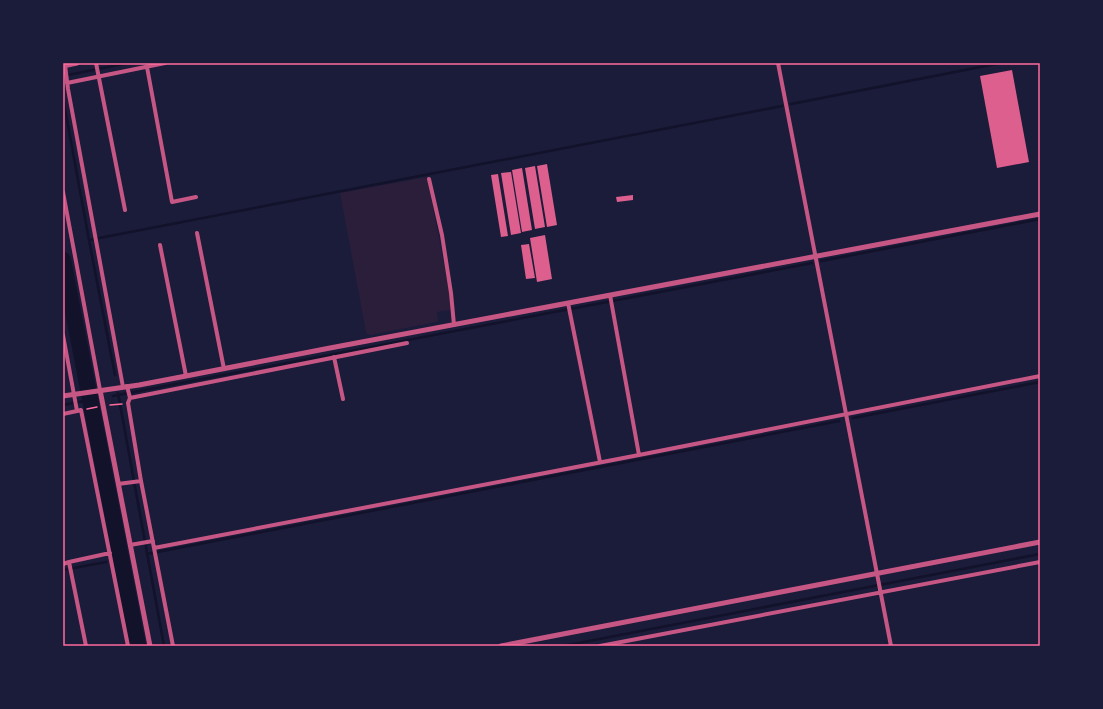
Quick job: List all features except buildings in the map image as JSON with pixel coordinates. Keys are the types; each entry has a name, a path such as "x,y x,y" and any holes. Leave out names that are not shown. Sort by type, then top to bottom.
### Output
{"street":[{"path":"77,63 64,65 69,96 127,392 137,482 153,542 173,646"},
{"path":"67,81 98,74 165,63"},
{"path":"778,63 891,646"},
{"path":"96,65 125,210"},
{"path":"144,66 172,202 196,197"},
{"path":"429,179 442,236 452,293 454,325"},
{"path":"63,192 98,391 150,646"},
{"path":"63,396 98,391 127,392 222,373 332,354 382,344 454,325 569,307 815,256 1040,214"},
{"path":"197,233 222,373"},
{"path":"160,245 186,376"},
{"path":"610,299 639,455"},
{"path":"569,307 600,462"},
{"path":"63,335 77,409 81,410 128,646"},
{"path":"127,392 139,385 186,376 222,373 382,344 407,343"},
{"path":"332,354 343,399"},
{"path":"155,552 600,462 1040,376"},
{"path":"63,414 77,409"},
{"path":"118,484 137,482"},
{"path":"130,545 153,542"},
{"path":"501,646 1040,542"},
{"path":"63,559 64,564 110,553"},
{"path":"69,562 86,646"},
{"path":"600,646 881,591 1040,562"}],"path":[{"path":"108,402 111,406 123,404"},
{"path":"88,409 95,408"}],"shaded area":[{"path":"427,177 450,295 450,310 437,312 438,321 436,322 371,335 367,334 340,193"}],"waterway":[{"path":"63,76 128,63"},
{"path":"791,104 1001,63"},
{"path":"63,98 115,375"},
{"path":"89,240 782,106"},
{"path":"821,261 1040,219"},
{"path":"63,260 138,646"},
{"path":"113,396 812,263"},
{"path":"853,418 1040,382"},
{"path":"118,393 164,646"},
{"path":"63,405 95,399"},
{"path":"147,554 839,421"},
{"path":"563,646 1040,554"},
{"path":"117,560 121,559"},
{"path":"63,570 106,562"}]}
